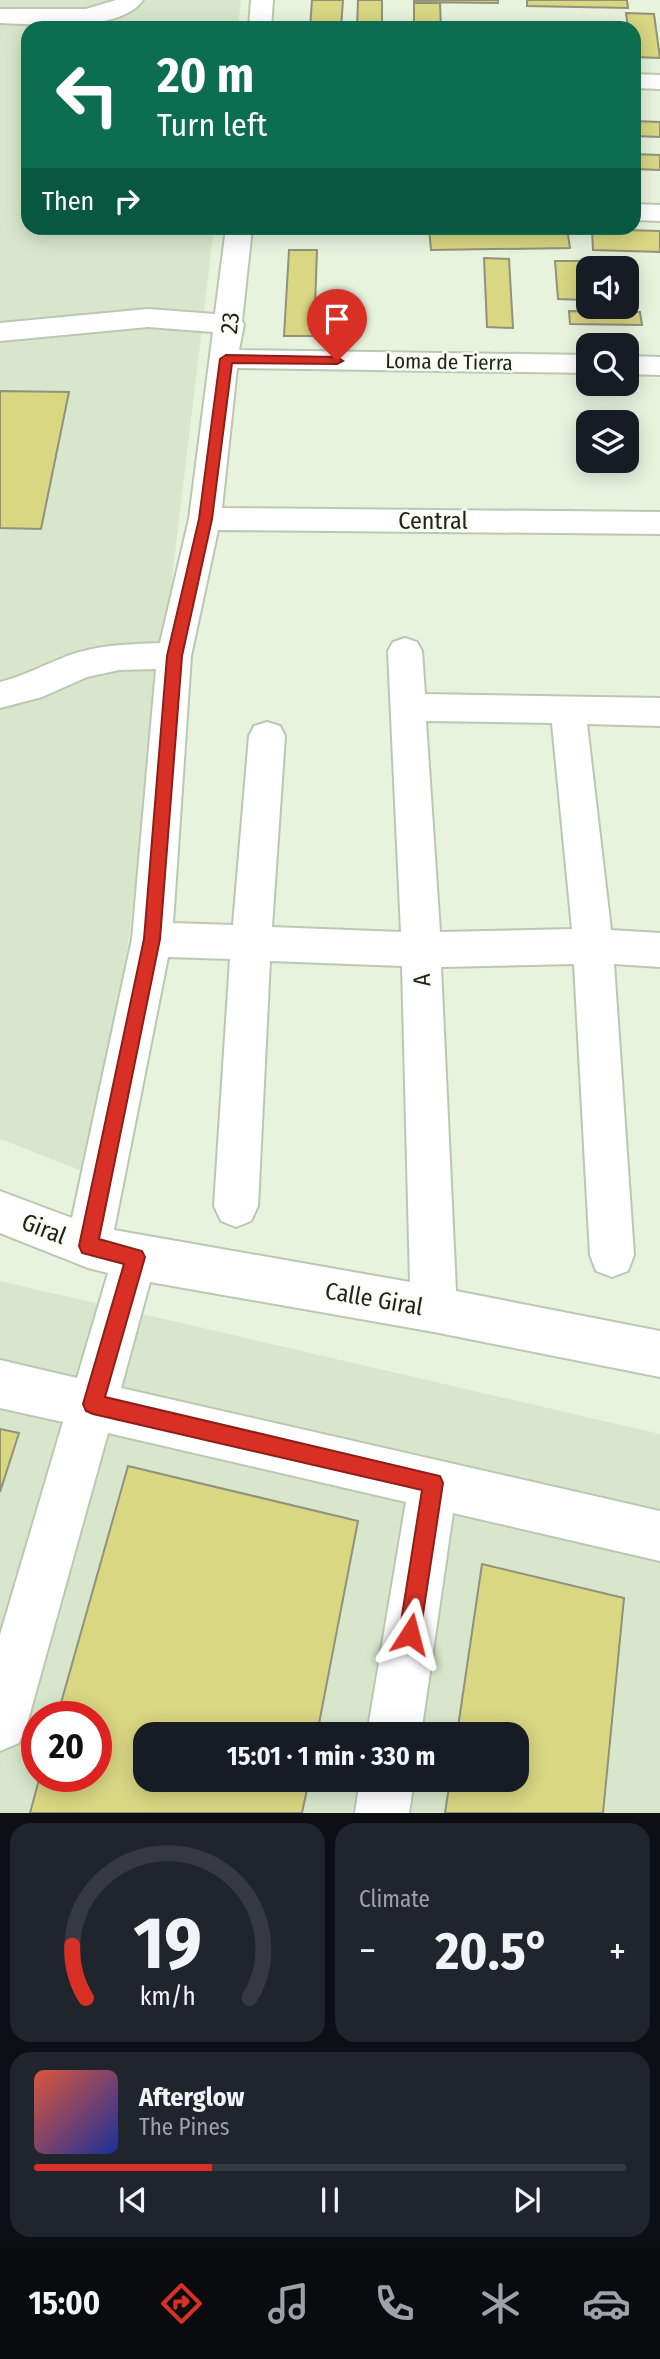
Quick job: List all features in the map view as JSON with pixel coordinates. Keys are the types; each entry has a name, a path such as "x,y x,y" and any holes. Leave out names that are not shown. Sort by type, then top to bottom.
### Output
{"street":[{"path":"0,16 99,16 121,8 132,0"},
{"path":"260,21 262,0"},
{"path":"641,81 660,82"},
{"path":"641,212 660,212"},
{"name":"23","path":"88,1246 152,939 174,656 205,519 226,359 238,235"},
{"path":"0,332 148,318 230,324"},
{"name":"Loma de Tierra","path":"226,359 576,365"},
{"path":"639,365 660,366"},
{"name":"Central","path":"205,519 660,523"},
{"name":"A","path":"405,651 421,950 434,1309"},
{"path":"0,695 30,688 80,665 119,657 174,656"},
{"path":"408,707 660,712"},
{"path":"568,709 593,946 612,1255"},
{"path":"236,1206 251,943 267,736"},
{"path":"152,939 421,950 593,946 660,950"},
{"name":"Giral","path":"0,1212 88,1246"},
{"name":"Calle Giral","path":"88,1246 135,1257 434,1309 660,1354"},
{"path":"0,1724 135,1257"},
{"path":"0,1384 660,1536"},
{"path":"396,1722 433,1483"},
{"path":"382,1813 385,1792"}],"shaded area":[{"path":"0,0 241,0 239,21 21,21 21,235 213,235 100,1178 0,1139"},
{"path":"0,1281 660,1434 660,1813 0,1813"}],"building":[{"path":"312,0 343,0 342,21 310,21"},
{"path":"358,0 382,0 382,21 357,21"},
{"path":"498,0 498,3 414,2"},
{"path":"527,0 627,0 628,8 527,6"},
{"path":"414,3 440,3 441,21 414,21"},
{"path":"626,13 654,14 660,58 641,57 641,21 627,21"},
{"path":"641,121 660,122 660,137 641,136"},
{"path":"641,154 660,155 660,170 641,169"},
{"path":"641,230 660,231 660,252 593,250 592,235 641,235"},
{"path":"430,235 568,235 570,248 431,250"},
{"path":"289,250 317,250 314,336 284,336"},
{"path":"484,258 509,259 513,328 487,327"},
{"path":"555,261 576,261 576,300 558,299"},
{"path":"569,311 576,311 576,319 639,319 640,312 642,325 570,324"},
{"path":"0,391 69,392 41,529 0,528"},
{"path":"0,1429 19,1433 0,1492"},
{"path":"128,1466 358,1521 319,1722 133,1722 133,1792 306,1792 302,1813 30,1813 36,1792 112,1792 112,1701 62,1701"},
{"path":"482,1564 624,1598 603,1813 445,1813 448,1792 529,1792 529,1722 459,1722"}],"route":[{"path":"337,361 226,359 205,519 174,656 152,939 88,1246 135,1257 93,1404 433,1483 410,1634"}]}
